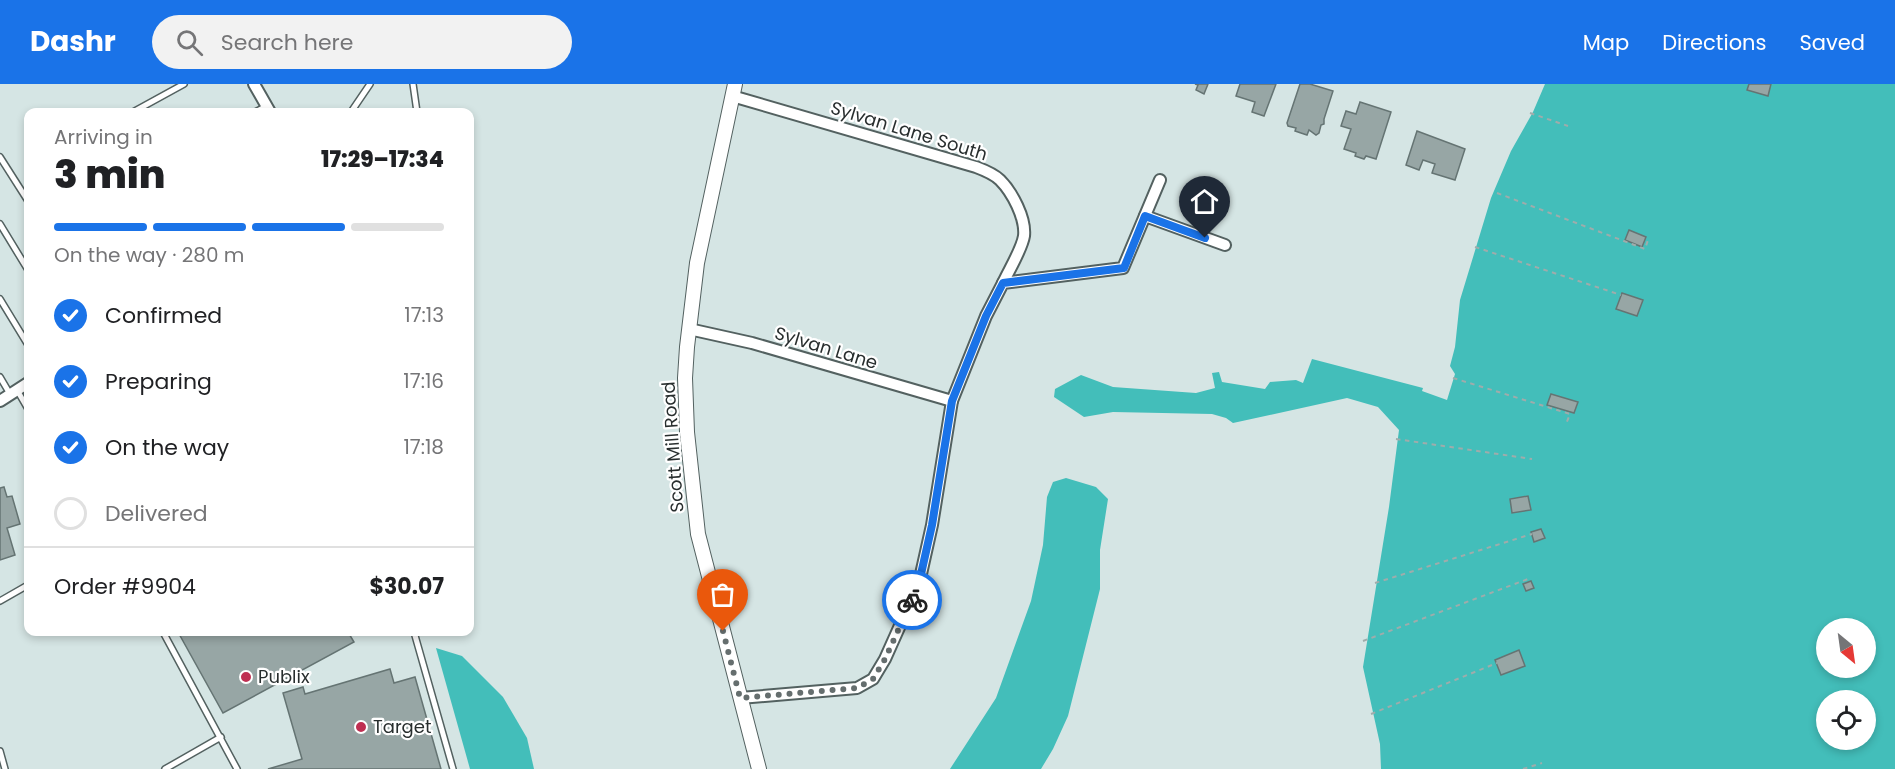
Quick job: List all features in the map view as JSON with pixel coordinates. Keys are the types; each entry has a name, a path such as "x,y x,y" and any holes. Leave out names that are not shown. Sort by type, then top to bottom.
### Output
{"street":[{"path":"255,84 267,108"},
{"name":"Sylvan Lane South","path":"734,90 990,173 1000,180 1008,191 1023,221 1024,236 986,316 952,401 932,525 919,583 885,659 873,679 857,688 740,698"},
{"name":"Scott Mill Road","path":"734,90 697,263 686,378 687,432 698,534 759,769"},
{"path":"1003,283 1124,268 1160,180"},
{"path":"1145,216 1225,245"},
{"name":"Sylvan Lane","path":"689,330 752,343 952,401"},
{"path":"0,401 24,385"}],"lane":[{"path":"140,108 184,84"},
{"path":"354,108 370,84"},
{"path":"413,84 416,108"},
{"path":"0,157 24,195"},
{"path":"0,224 24,263"},
{"path":"0,299 23,335"},
{"path":"0,377 24,404"},
{"path":"0,601 24,587"},
{"path":"165,636 237,769"},
{"path":"415,636 453,769"},
{"path":"165,769 220,737"},
{"path":"0,751 5,769"}],"path":[{"path":"1530,113 1568,126"},
{"path":"1497,193 1645,249 1648,240"},
{"path":"1475,247 1621,295"},
{"path":"1453,378 1570,414 1566,424"},
{"path":"1396,439 1532,459"},
{"path":"1532,463 1533,454"},
{"path":"1375,584 1532,534"},
{"path":"1363,641 1528,579"},
{"path":"1371,714 1497,663"},
{"path":"1523,769 1542,763"}],"water":[{"path":"1545,84 1895,84 1895,769 1381,769 1380,744 1363,667 1399,430 1378,407 1347,398 1233,423 1226,418 1212,414 1113,412 1084,417 1054,397 1055,389 1081,375 1113,387 1196,393 1215,388 1212,373 1219,372 1222,382 1265,389 1270,382 1296,380 1303,383 1312,359 1423,388 1422,391 1447,400 1455,374 1450,366 1455,347 1460,300 1491,198 1511,151 1533,112"},
{"path":"1066,478 1096,487 1108,499 1100,550 1100,589 1068,716 1041,769 950,769 996,698 1031,601 1043,545 1047,497 1053,482"},
{"path":"436,648 462,656 503,697 527,738 534,769 470,769"}],"building":[{"path":"1195,84 1208,84 1204,94 1196,90 1198,85"},
{"path":"1240,84 1276,84 1264,116 1252,112 1255,102 1236,96"},
{"path":"1300,84 1310,84 1333,91 1324,124 1321,125 1316,135 1309,130 1307,135 1295,131 1296,128 1288,126 1287,123"},
{"path":"1749,84 1771,84 1768,96 1747,90"},
{"path":"1360,102 1391,112 1376,159 1366,156 1364,159 1344,149 1351,129 1341,126 1346,111 1356,114"},
{"path":"1417,131 1465,149 1455,180 1432,173 1435,164 1423,160 1419,170 1406,165"},
{"path":"1629,230 1646,237 1642,247 1625,240"},
{"path":"1622,293 1643,300 1637,316 1616,309"},
{"path":"1551,394 1578,402 1574,413 1547,405"},
{"path":"4,487 7,497 12,496 20,524 7,528 15,555 0,560 0,488"},
{"path":"1528,496 1531,510 1512,513 1510,499"},
{"path":"1541,529 1545,538 1534,542 1531,532"},
{"path":"1531,581 1534,588 1526,591 1523,584"},
{"name":"Publix","path":"180,636 350,636 354,642 223,713"},
{"path":"1519,650 1525,666 1501,675 1495,660"},
{"name":"Target","path":"390,669 394,683 415,677 441,769 268,769 302,759 283,693 303,687 305,694"}],"way so far":[{"path":"723,631 740,698 857,688 873,679 885,659 912,600"}],"place":[{"name":"Publix","path":"246,677"},
{"name":"Target","path":"361,727"}],"route":[{"path":"912,600 919,583 932,525 952,401 986,316 1003,283 1124,268 1145,216 1205,238"}]}
